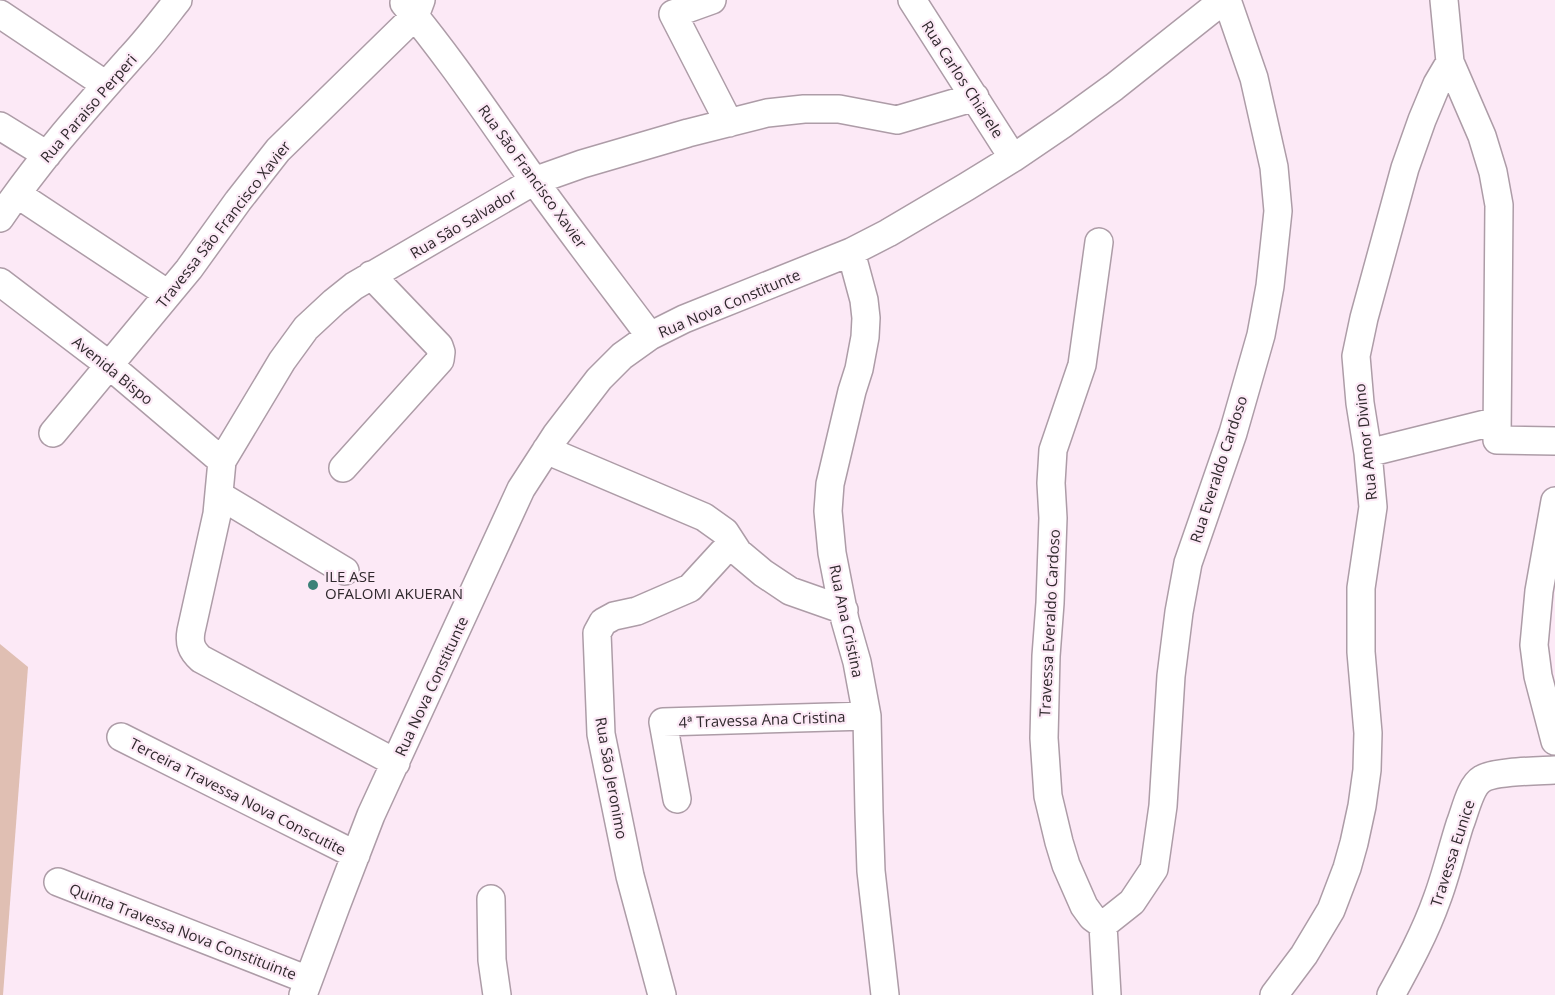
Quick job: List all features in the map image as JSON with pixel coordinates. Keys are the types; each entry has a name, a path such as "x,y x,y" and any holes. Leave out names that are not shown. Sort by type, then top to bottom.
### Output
{"street":[{"name":"Rua Paraiso Perperi","path":"0,218 47,154 178,0"},
{"path":"712,0 673,14 729,123"},
{"name":"Rua Carlos Chiarele","path":"912,0 1013,158"},
{"path":"1444,0 1450,62 1482,136 1493,172 1499,205 1497,440 1555,441"},
{"name":"Rua Nova Constitunte","path":"306,988 371,814 521,489 556,435 599,379 622,356 650,336 684,319 851,252 927,210 1013,158 1114,87 1217,3"},
{"name":"Rua Everaldo Cardoso","path":"1103,925 1132,902 1154,869 1163,806 1171,676 1188,563 1233,433 1260,335 1270,286 1278,211 1274,167 1254,78 1217,3"},
{"name":"Rua São Francisco Xavier","path":"412,5 534,181 650,336"},
{"name":"Travessa São Francisco Xavier","path":"53,433 189,269 278,150 412,5"},
{"path":"0,14 106,85"},
{"name":"Rua Amor Divino","path":"1274,995 1305,955 1331,910 1347,868 1362,807 1367,770 1368,733 1361,652 1361,588 1373,507 1356,356 1360,331 1406,168 1422,120 1437,84 1450,62"},
{"name":"Rua São Salvador","path":"396,763 201,659 192,648 190,641 217,514 222,461 282,361 306,328 334,302 371,275 534,181 582,164 767,113 804,109 839,109 897,120 975,97"},
{"path":"0,126 47,154"},
{"path":"17,194 168,294"},
{"name":"Travessa Everaldo Cardoso","path":"1099,242 1082,365 1053,450 1051,483 1053,518 1044,738 1048,796 1066,865 1084,906 1092,917 1103,925"},
{"name":"Rua Ana Cristina","path":"851,252 864,300 865,337 830,484 828,511 832,553 867,716 871,871 885,995"},
{"path":"343,468 440,360 439,346 371,275"},
{"name":"Avenida Bispo","path":"0,282 109,365 222,461"},
{"path":"1368,453 1497,421"},
{"path":"546,450 704,517 725,532 738,552 763,573 790,591 844,610"},
{"path":"219,495 345,571"},
{"path":"1555,501 1539,591 1534,645 1538,676 1555,741"},
{"name":"Rua São Jeronimo","path":"662,995 630,876 601,734 597,633 603,622 614,616 637,611 690,588 723,552 731,550 738,552"},
{"name":"4ª Travessa Ana Cristina","path":"677,799 663,722 867,716"},
{"name":"Terceira Travessa Nova Conscutite","path":"121,737 356,855"},
{"name":"Travessa Eunice","path":"1391,995 1409,963 1433,909 1471,794 1479,781 1496,774 1555,770"},
{"name":"Quinta Travessa Nova Constituinte","path":"58,882 306,988"},
{"path":"491,900 492,960 497,995"},
{"path":"1103,925 1107,995"}],"shaded area":[{"path":"0,644 28,667 3,995 0,995"}],"place":[{"name":"ILE ASE OFALOMI AKUERAN","path":"313,585"}]}
